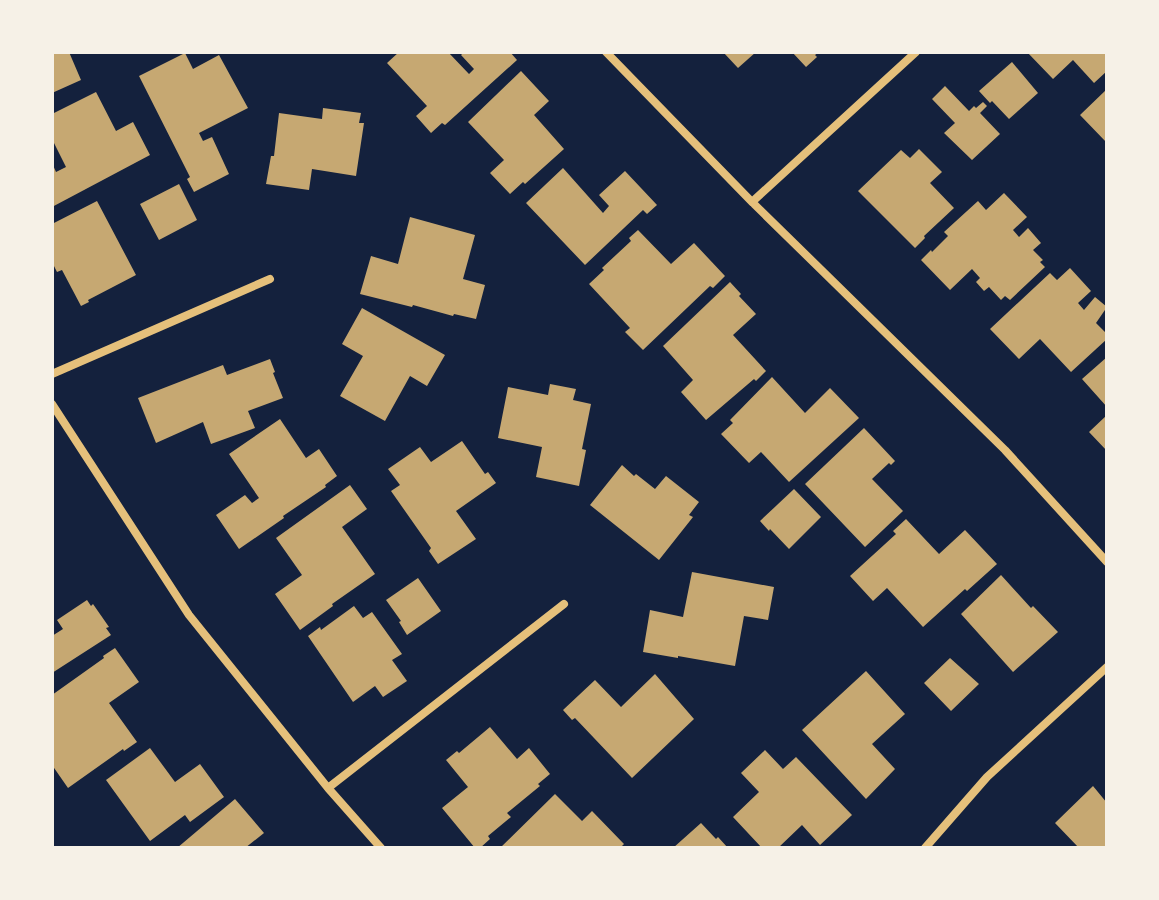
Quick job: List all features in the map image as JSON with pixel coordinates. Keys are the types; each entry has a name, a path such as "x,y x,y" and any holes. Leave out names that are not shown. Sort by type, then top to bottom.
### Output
{"street":[{"path":"606,52 752,202 1005,450 1107,562"},
{"path":"752,202 916,52"},
{"path":"52,374 270,279"},
{"path":"52,404 189,615 328,788 381,848"},
{"path":"328,788 564,604"},
{"path":"925,848 987,777 1107,667"}],"building":[{"path":"52,52 69,52 81,80 52,93"},
{"path":"399,52 448,52 469,74 474,69 461,55 464,52 510,52 517,60 445,125 442,123 431,133 416,116 427,106 387,63"},
{"path":"723,52 756,52 738,68"},
{"path":"792,52 819,52 806,67"},
{"path":"1027,52 1107,52 1107,71 1094,83 1073,60 1053,79"},
{"path":"185,53 193,69 219,55 248,108 199,133 203,141 212,137 229,174 194,192 187,179 190,177 139,76"},
{"path":"1012,62 1038,93 1009,119 979,91"},
{"path":"521,71 549,101 534,115 564,149 510,194 490,173 504,160 468,122"},
{"path":"945,86 969,111 983,102 987,106 980,113 1000,134 972,160 944,133 955,123 932,99"},
{"path":"1107,89 1107,143 1080,115"},
{"path":"96,92 116,131 133,122 150,155 52,207 52,163 56,172 66,167 52,139 52,114"},
{"path":"323,108 361,113 359,123 364,123 356,176 312,169 309,190 266,184 271,156 274,156 279,113 322,119"},
{"path":"919,149 942,172 930,183 954,208 915,248 858,191 901,150 910,158"},
{"path":"563,168 603,213 609,206 599,195 625,171 657,205 647,214 643,210 585,265 526,203"},
{"path":"179,184 197,220 159,240 140,204"},
{"path":"1004,193 1027,217 1013,230 1019,237 1028,228 1041,243 1033,250 1043,260 1040,262 1045,267 1010,300 1005,296 1001,300 989,287 984,291 976,282 980,278 972,269 950,290 921,260 948,236 944,232 978,201 986,210"},
{"path":"97,201 136,275 81,306 62,270 57,272 52,262 52,224"},
{"path":"410,217 475,235 463,279 485,285 476,319 360,294 371,256 398,264"},
{"path":"638,230 671,264 694,243 725,276 713,288 710,286 643,350 625,332 630,328 589,284"},
{"path":"1070,268 1091,291 1078,303 1084,310 1095,297 1107,307 1096,323 1107,334 1107,339 1071,372 1040,339 1019,359 990,329 1050,273 1057,280"},
{"path":"730,282 756,314 733,335 766,371 706,420 681,392 693,380 663,346"},
{"path":"362,308 445,355 427,386 410,376 385,421 340,396 363,356 342,344"},
{"path":"1107,357 1107,407 1082,379"},
{"path":"270,359 283,398 248,411 255,428 211,444 203,422 156,443 138,398 223,365 227,375"},
{"path":"772,377 805,413 830,388 859,418 789,482 761,452 749,463 721,434 733,423 730,420"},
{"path":"550,384 576,389 573,400 591,404 579,486 536,477 542,447 498,438 508,387 548,395"},
{"path":"1107,415 1107,451 1089,432"},
{"path":"280,419 306,458 319,449 337,476 239,549 216,515 245,495 252,503 259,498 229,454"},
{"path":"864,428 895,461 872,479 903,511 865,547 805,484"},
{"path":"462,441 485,474 488,472 496,483 456,511 476,539 438,564 429,551 431,548 391,491 400,485 388,469 420,447 431,462"},
{"path":"622,465 655,489 666,476 699,502 689,515 693,517 659,560 590,505"},
{"path":"350,485 367,509 342,527 375,574 300,630 275,594 302,575 276,538"},
{"path":"794,489 821,517 789,549 760,521"},
{"path":"906,519 939,554 965,530 997,564 923,627 887,588 873,601 850,576 896,534 893,531"},
{"path":"692,572 774,587 768,620 744,616 735,666 643,652 650,610 683,617"},
{"path":"1001,575 1058,632 1013,672 961,614"},
{"path":"418,578 441,611 407,635 386,600"},
{"path":"87,600 109,627 106,628 111,635 52,673 52,636 63,629 57,620"},
{"path":"354,606 363,618 372,612 402,654 392,660 407,681 383,697 375,686 353,702 308,636"},
{"path":"115,648 139,682 109,703 137,742 68,788 52,765 52,695"},
{"path":"950,658 979,684 951,711 924,683"},
{"path":"866,671 905,714 872,744 895,769 866,799 802,730"},
{"path":"655,674 694,719 632,778 575,718 572,720 563,710 595,680 621,707"},
{"path":"490,727 517,759 529,748 550,774 507,813 511,817 488,836 490,839 480,848 475,848 442,808 468,787 446,760"},
{"path":"150,748 175,782 200,764 224,797 190,822 185,815 150,841 106,780"},
{"path":"765,750 783,769 796,757 852,815 820,845 802,825 778,848 762,848 733,817 759,792 741,773"},
{"path":"1093,786 1107,803 1107,848 1079,848 1055,823"},
{"path":"555,794 582,821 592,811 624,844 620,848 500,848"},
{"path":"235,799 264,833 245,848 177,848"},
{"path":"701,823 728,848 673,848"}]}
